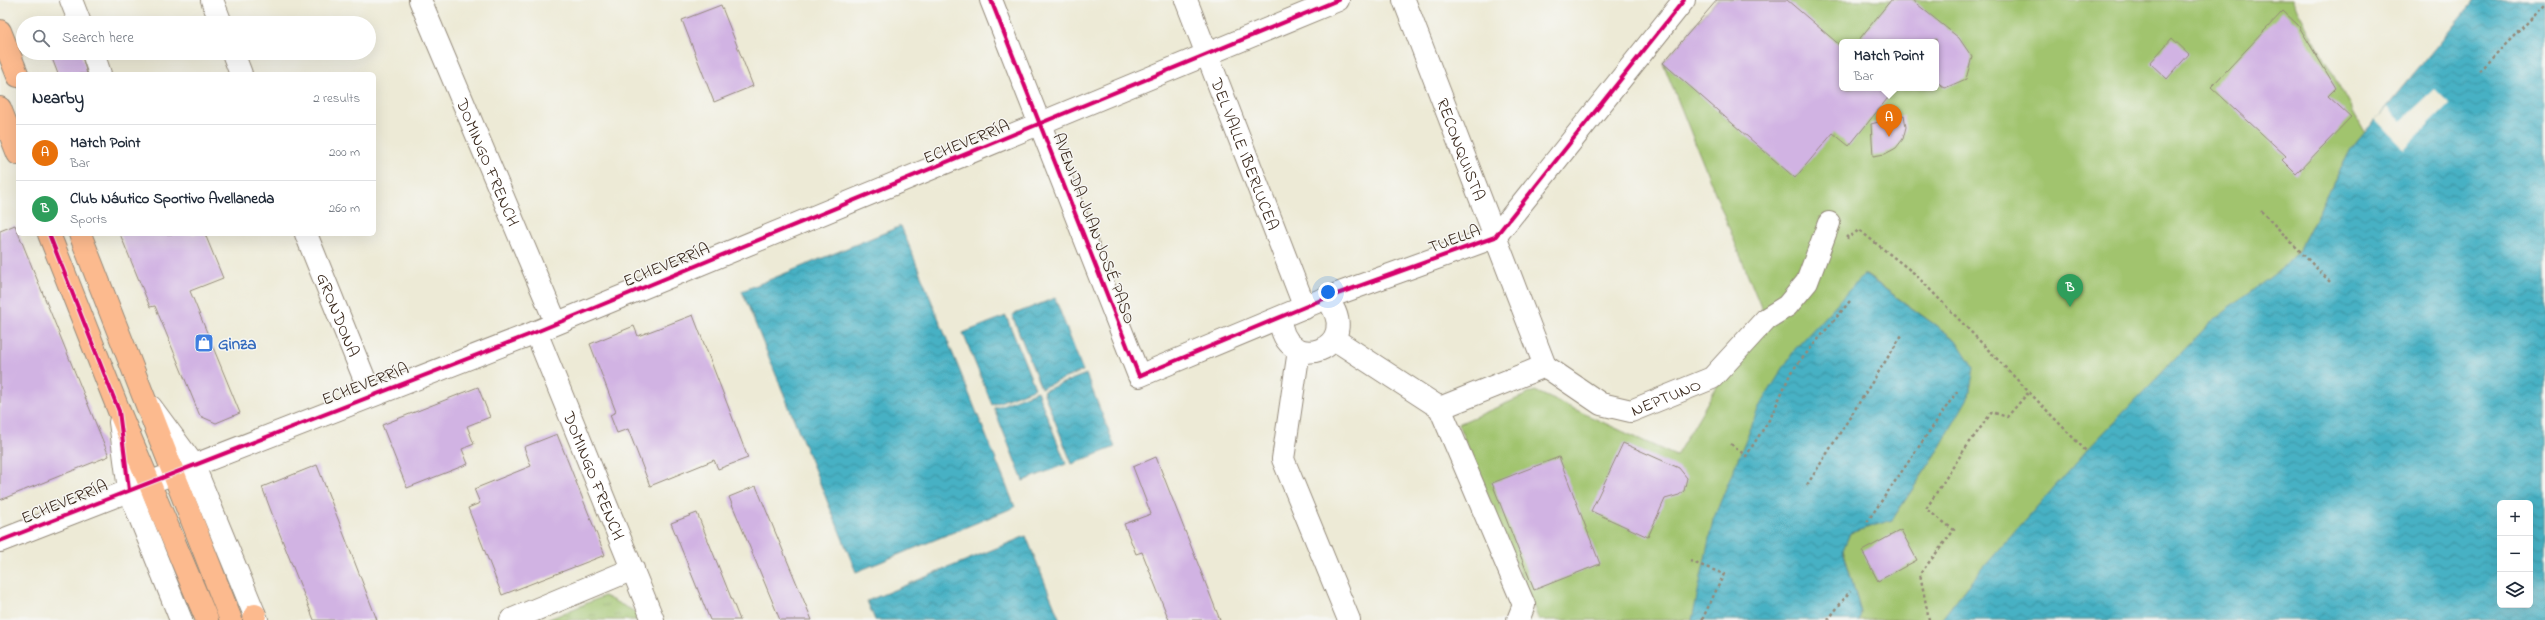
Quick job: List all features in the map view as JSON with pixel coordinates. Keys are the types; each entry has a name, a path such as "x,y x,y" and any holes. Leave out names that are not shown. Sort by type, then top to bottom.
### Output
{"main road":[{"path":"0,31 16,72"},
{"path":"0,108 16,149"},
{"path":"51,236 119,411 150,481 207,620"},
{"path":"81,236 231,620"}],"street":[{"path":"71,0 77,16"},
{"path":"212,0 218,16"},
{"name":"DOMINGO FRENCH","path":"420,0 556,323"},
{"name":"AVENIDA JUAN JOSÉ PASO","path":"991,0 1139,376"},
{"name":"DEL VALLE IBERLUCEA","path":"1186,0 1305,308"},
{"name":"ECHEVERRÍA","path":"0,540 536,332 1338,0"},
{"name":"RECONQUISTA","path":"1404,0 1545,366"},
{"name":"TUELLA","path":"1139,376 1326,298 1495,237 1681,2"},
{"path":"95,60 99,72"},
{"path":"236,60 240,72"},
{"name":"NEPTUNO","path":"1545,366 1601,404 1631,411 1712,378 1766,319 1787,306 1807,282 1829,223"},
{"name":"GRONDONA","path":"307,236 371,395"},
{"path":"1280,318 1281,331 1288,343 1299,350 1318,351 1334,339 1339,325 1336,310 1326,298"},
{"name":"DOMINGO FRENCH","path":"536,332 653,620"},
{"path":"1334,339 1440,408 1521,613"},
{"path":"1299,350 1283,459 1349,620"},
{"path":"1440,408 1545,366"},
{"path":"146,400 193,464 256,618"},
{"path":"119,411 129,490 182,620"},
{"path":"511,620 632,569"}],"path":[{"path":"2479,71 2545,4"},
{"path":"2261,211 2331,283"},
{"path":"1829,223 1848,238 1859,230 1916,274 1975,334 2028,393 2086,451"},
{"path":"1731,444 1746,456 1770,417 1791,372 1850,301"},
{"path":"1807,485 1902,335"},
{"path":"1867,522 1958,390"},
{"path":"1929,620 1920,574 1954,530 1926,510 1992,412 2006,417 2028,393"},
{"path":"1690,561 1724,574 1702,620"},
{"path":"1828,620 1850,591"}],"green space":[{"path":"1717,0 2292,0 2365,133 2351,149 2299,250 2280,270 2251,293 1968,585 1941,620 1859,620 1861,613 1843,549 1850,533 1892,520 1936,454 1956,340 1865,274 1703,575 1692,620 1539,620 1458,424 1535,391 1676,456 1720,381 1768,325 1663,63"},
{"path":"604,596 636,612 639,620 547,620"}],"water":[{"path":"2475,0 2545,0 2545,620 1941,620 1968,585 2086,451 2215,318 2280,270 2299,250 2351,149"},
{"path":"901,226 1015,507 856,572 742,291"},
{"path":"1864,274 1956,340 1974,368 1969,396 1936,454 1892,520 1850,533 1843,550 1861,613 1859,620 1692,620 1713,520 1759,407 1795,349"},
{"path":"1055,298 1083,371 1041,388 1012,315"},
{"path":"1006,316 1035,388 992,405 963,333"},
{"path":"1086,374 1115,447 1072,464 1043,391"},
{"path":"1037,391 1066,464 1023,481 994,408"},
{"path":"1026,536 1060,620 875,620 867,601"}],"pier":[{"path":"2435,89 2450,104 2404,149 2375,119 2387,107 2401,121"}],"building":[{"path":"1717,0 1787,0 1839,44 1839,91 1894,91 1849,146 1833,133 1795,178 1663,63"},
{"path":"1891,0 1912,0 1959,38 1972,57 1966,79 1945,88 1939,83 1939,39 1859,39"},
{"path":"721,5 753,86 714,102 682,20"},
{"path":"2283,11 2298,25 2336,88 2328,96 2351,117 2296,174 2282,160 2286,156 2211,87"},
{"path":"2172,38 2189,54 2167,79 2150,63"},
{"path":"53,60 83,60 86,72 57,72"},
{"path":"1904,115 1906,127 1903,139 1896,148 1885,154 1873,156 1871,124"},
{"path":"15,225 16,236 19,236 109,456 0,500 0,231"},
{"path":"121,236 206,236 223,278 190,291 240,413 216,423 200,416 155,306 150,307"},
{"path":"693,315 748,458 718,469 714,460 650,486 628,429 617,433 610,415 616,412 590,344 634,326 638,336"},
{"path":"478,387 490,417 467,426 474,444 462,449 468,464 407,488 382,425"},
{"path":"557,434 605,555 502,595 468,508 480,503 474,489 531,466 524,447"},
{"path":"1623,443 1679,468 1687,478 1684,491 1679,495 1665,499 1648,537 1591,511"},
{"path":"1156,457 1220,620 1169,620 1142,552 1136,554 1124,524 1151,514 1133,467"},
{"path":"1559,457 1600,564 1534,590 1492,483"},
{"path":"317,465 377,620 314,620 277,527 262,487"},
{"path":"756,486 812,620 780,620 729,497"},
{"path":"697,513 740,620 710,620 671,523"},
{"path":"1901,530 1917,560 1878,581 1862,551"}],"cycle path":[{"path":"991,0 1139,376 1326,298 1495,237 1684,0"},
{"path":"0,541 536,332 1338,0"},
{"path":"50,236 119,411 129,490"}],"place":[{"name":"Match Point","path":"1889,137"},
{"name":"Club Náutico Sportivo Avellaneda","path":"2070,307"},
{"name":"Ginza","path":"204,343"}]}
